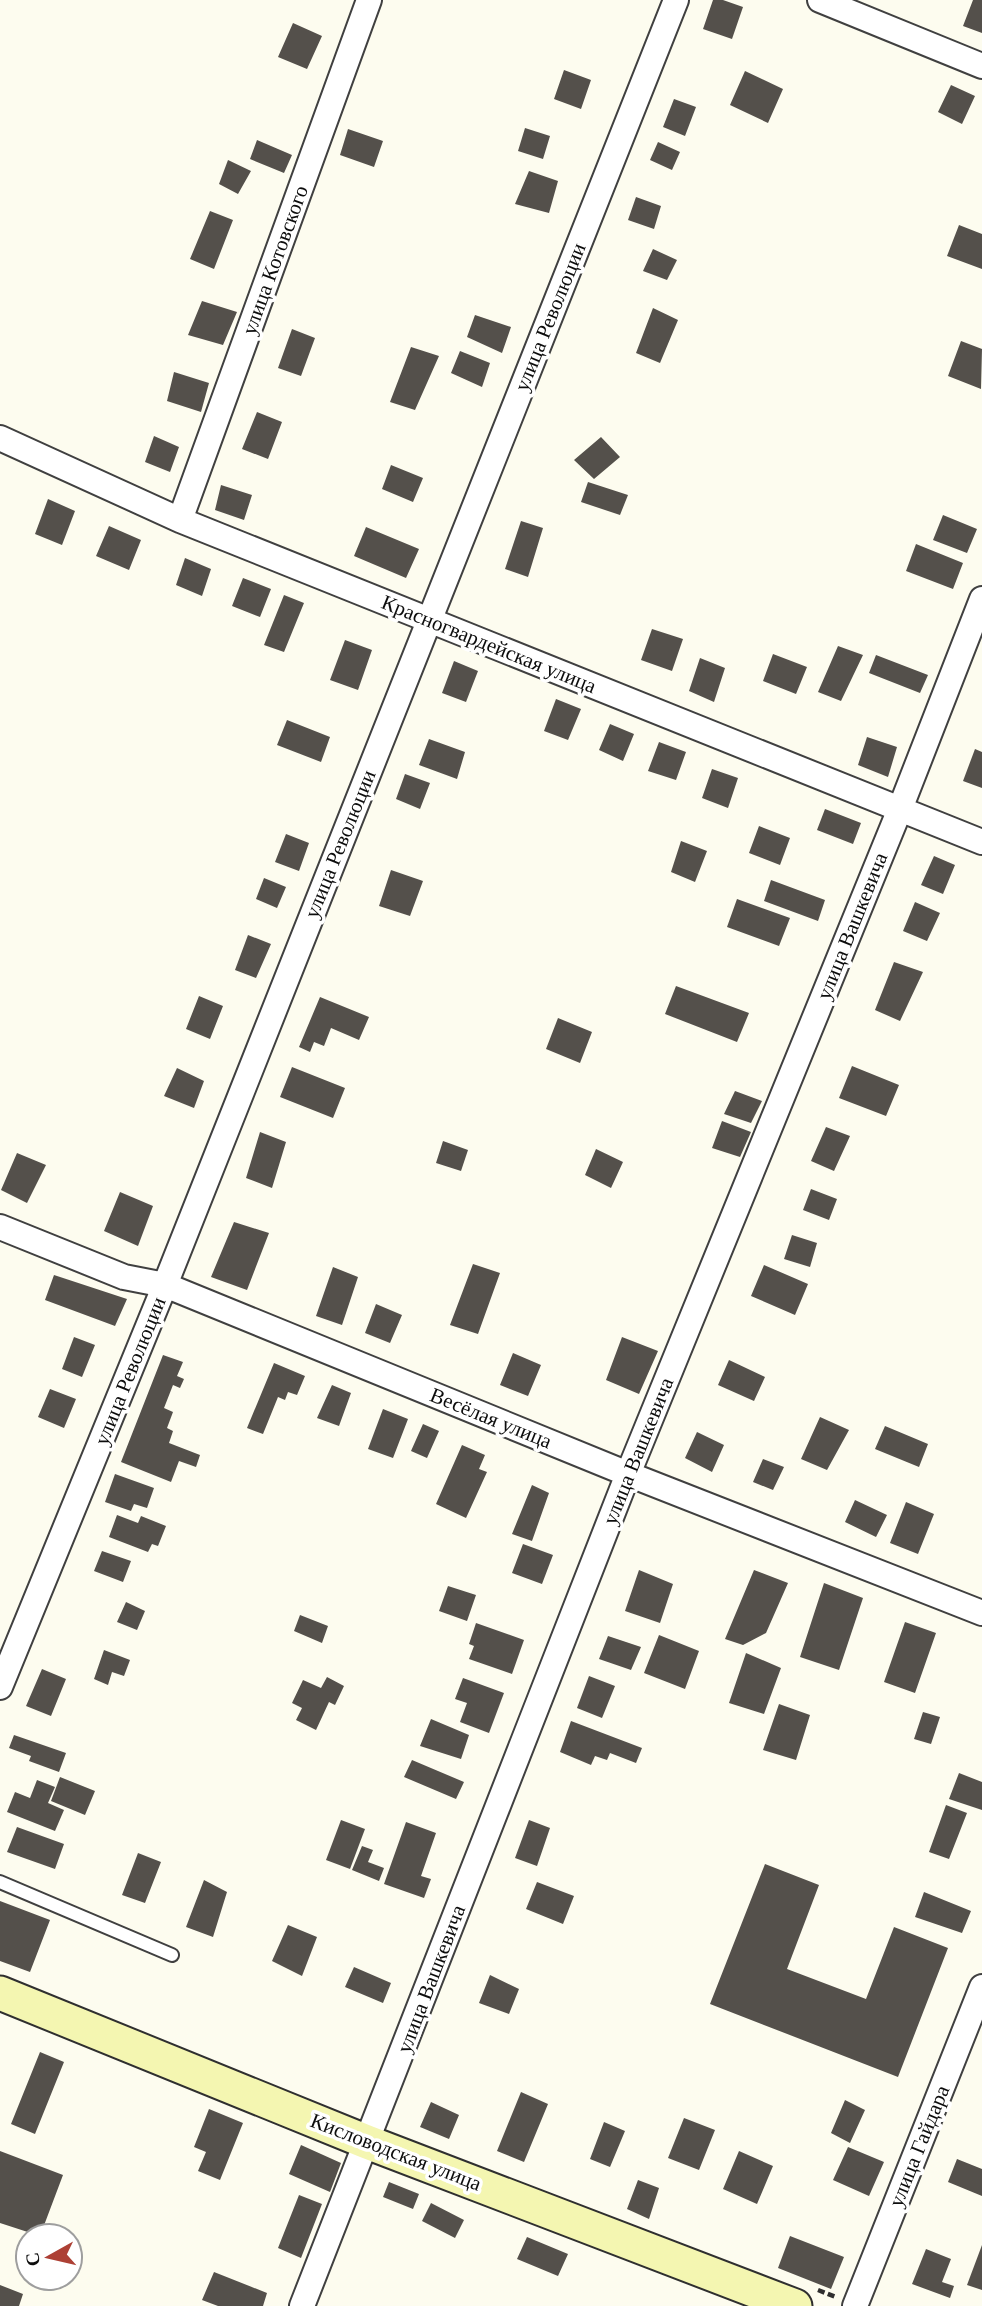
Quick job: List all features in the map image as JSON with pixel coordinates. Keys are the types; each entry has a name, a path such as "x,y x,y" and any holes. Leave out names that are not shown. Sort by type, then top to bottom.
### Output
{"main road":[{"name":"Кисловодская улица","path":"0,1993 367,2141 795,2306"}],"street":[{"name":"улица Котовского","path":"180,520 369,0"},
{"name":"улица Революции","path":"0,1687 165,1285 676,0"},
{"path":"820,0 982,66"},
{"name":"Красногвардейская улица","path":"0,438 180,520 982,842"},
{"name":"улица Вашкевича","path":"302,2306 628,1474 900,809 982,599"},
{"name":"Весёлая улица","path":"0,1227 124,1277 165,1285 628,1474 982,1613"},
{"name":"улица Гайдара","path":"855,2306 982,1987"}],"lane":[{"path":"0,1882 172,1955"}],"building":[{"path":"713,0 723,0 743,7 732,39 703,29"},
{"path":"973,0 982,0 982,33 963,26"},
{"path":"293,23 322,36 307,69 278,57"},
{"path":"564,70 591,80 581,109 554,99"},
{"path":"745,71 783,89 768,123 730,105"},
{"path":"951,85 975,96 962,124 938,112"},
{"path":"674,99 696,107 685,136 663,127"},
{"path":"525,128 550,136 543,159 518,151"},
{"path":"348,129 383,141 374,167 340,155"},
{"path":"257,140 292,155 284,173 250,159"},
{"path":"658,142 680,152 672,170 650,160"},
{"path":"228,160 251,171 238,194 219,184"},
{"path":"529,171 558,181 549,213 515,204"},
{"path":"636,197 661,206 654,229 628,220"},
{"path":"210,211 233,220 214,269 190,259"},
{"path":"959,225 982,234 982,269 947,256"},
{"path":"653,249 677,260 667,280 643,271"},
{"path":"202,301 237,312 223,345 188,335"},
{"path":"653,308 678,320 660,363 636,353"},
{"path":"475,315 511,327 502,353 467,337"},
{"path":"292,329 315,338 301,376 278,368"},
{"path":"961,341 982,349 981,389 948,376"},
{"path":"411,347 439,356 415,410 390,402"},
{"path":"460,351 490,363 482,387 451,373"},
{"path":"174,372 209,383 201,412 167,401"},
{"path":"257,412 282,422 268,459 242,449"},
{"path":"154,436 179,447 170,472 145,462"},
{"path":"601,437 620,457 594,479 574,460"},
{"path":"391,465 423,478 413,502 382,489"},
{"path":"588,482 628,495 620,515 581,502"},
{"path":"221,485 252,495 244,520 215,510"},
{"path":"48,499 75,511 62,545 35,534"},
{"path":"943,515 977,529 967,553 933,540"},
{"path":"521,521 543,528 528,577 505,569"},
{"path":"109,526 141,540 129,570 96,556"},
{"path":"366,527 419,549 406,578 354,556"},
{"path":"916,544 963,563 953,589 906,571"},
{"path":"185,558 211,569 202,596 176,585"},
{"path":"243,578 271,589 260,617 232,606"},
{"path":"284,595 304,603 284,652 264,645"},
{"path":"652,629 683,639 672,671 641,660"},
{"path":"345,640 372,650 358,690 330,680"},
{"path":"838,646 863,655 841,701 818,692"},
{"path":"773,654 807,667 796,694 763,681"},
{"path":"876,655 928,675 920,693 869,673"},
{"path":"700,658 725,668 714,702 689,691"},
{"path":"454,661 478,671 466,702 442,693"},
{"path":"556,699 581,709 568,740 544,731"},
{"path":"287,720 330,737 321,762 277,745"},
{"path":"610,724 634,734 623,761 599,750"},
{"path":"867,737 897,747 888,777 858,765"},
{"path":"429,739 465,752 457,779 419,765"},
{"path":"659,742 686,752 676,780 648,771"},
{"path":"975,749 982,752 982,788 963,781"},
{"path":"712,769 738,778 728,808 702,798"},
{"path":"405,774 430,783 420,809 396,799"},
{"path":"825,809 861,823 853,844 817,830"},
{"path":"759,826 790,838 780,865 749,853"},
{"path":"286,834 309,843 299,871 275,862"},
{"path":"681,841 707,851 695,882 671,872"},
{"path":"934,856 955,865 943,894 921,885"},
{"path":"391,870 423,881 410,916 379,906"},
{"path":"264,878 286,887 277,908 256,899"},
{"path":"771,880 825,900 818,921 764,901"},
{"path":"737,899 790,918 779,946 727,927"},
{"path":"915,902 940,913 927,941 903,931"},
{"path":"248,935 271,944 256,978 235,970"},
{"path":"894,962 923,972 900,1021 875,1010"},
{"path":"676,986 749,1013 737,1042 665,1014"},
{"path":"199,996 223,1006 210,1039 186,1029"},
{"path":"320,997 369,1017 359,1040 331,1028 324,1046 314,1042 310,1052 299,1047"},
{"path":"558,1018 592,1032 580,1063 546,1049"},
{"path":"852,1066 899,1085 886,1116 839,1098"},
{"path":"292,1067 345,1088 333,1118 280,1097"},
{"path":"177,1068 204,1081 194,1108 164,1096"},
{"path":"735,1091 762,1101 751,1123 724,1114"},
{"path":"722,1121 751,1132 740,1157 712,1148"},
{"path":"826,1127 850,1136 834,1171 811,1161"},
{"path":"260,1132 286,1142 272,1188 246,1178"},
{"path":"443,1141 468,1150 461,1171 436,1163"},
{"path":"596,1149 623,1162 611,1188 585,1175"},
{"path":"17,1153 46,1165 27,1203 1,1190"},
{"path":"811,1189 837,1199 829,1220 803,1210"},
{"path":"120,1192 153,1206 138,1246 104,1231"},
{"path":"234,1222 269,1233 247,1290 211,1277"},
{"path":"792,1235 817,1243 810,1267 784,1259"},
{"path":"473,1264 500,1273 478,1334 450,1325"},
{"path":"764,1265 808,1284 795,1315 751,1296"},
{"path":"333,1267 358,1277 342,1325 316,1316"},
{"path":"54,1275 127,1299 115,1326 45,1300"},
{"path":"376,1304 402,1315 390,1343 365,1333"},
{"path":"74,1337 95,1345 82,1377 62,1369"},
{"path":"622,1337 658,1351 639,1394 606,1380"},
{"path":"513,1353 541,1365 528,1396 500,1385"},
{"path":"163,1355 183,1362 177,1376 184,1379 180,1388 173,1385 164,1408 173,1412 167,1428 173,1431 169,1443 200,1455 196,1467 179,1461 171,1482 121,1462"},
{"path":"729,1360 765,1377 754,1401 718,1385"},
{"path":"274,1363 305,1376 297,1395 288,1392 285,1400 278,1397 263,1434 247,1428"},
{"path":"332,1385 351,1393 339,1426 317,1418"},
{"path":"50,1389 76,1399 64,1428 38,1417"},
{"path":"383,1409 408,1419 393,1458 368,1449"},
{"path":"820,1417 849,1430 827,1470 801,1459"},
{"path":"423,1424 439,1431 427,1458 411,1451"},
{"path":"885,1426 928,1444 919,1467 875,1449"},
{"path":"697,1432 724,1445 712,1472 685,1458"},
{"path":"462,1445 485,1455 479,1469 487,1472 466,1518 436,1504"},
{"path":"763,1459 784,1467 773,1490 753,1482"},
{"path":"115,1474 154,1488 147,1508 134,1504 131,1511 105,1502"},
{"path":"532,1485 549,1493 532,1541 512,1534"},
{"path":"855,1500 887,1515 876,1537 845,1522"},
{"path":"906,1502 934,1514 918,1554 890,1543"},
{"path":"117,1515 138,1523 141,1516 166,1526 158,1546 152,1544 148,1552 109,1537"},
{"path":"523,1544 553,1555 542,1584 512,1573"},
{"path":"102,1551 131,1561 123,1582 94,1571"},
{"path":"639,1570 673,1584 660,1623 625,1611"},
{"path":"754,1570 788,1583 766,1633 743,1645 725,1639"},
{"path":"824,1583 863,1598 839,1670 800,1657"},
{"path":"448,1586 476,1595 467,1621 439,1611"},
{"path":"126,1602 145,1611 137,1630 117,1622"},
{"path":"300,1615 328,1626 322,1643 294,1631"},
{"path":"905,1622 936,1633 915,1693 884,1682"},
{"path":"476,1623 524,1640 512,1674 469,1659 474,1646 469,1644"},
{"path":"659,1635 699,1651 685,1689 644,1673"},
{"path":"608,1636 641,1647 631,1670 599,1659"},
{"path":"104,1650 130,1660 124,1676 112,1672 108,1685 94,1679"},
{"path":"746,1653 781,1668 764,1714 729,1703"},
{"path":"42,1669 66,1679 51,1716 26,1706"},
{"path":"589,1676 615,1686 602,1718 577,1708"},
{"path":"327,1677 344,1686 335,1705 329,1702 316,1730 296,1720 302,1708 292,1703 303,1680 321,1688"},
{"path":"463,1678 504,1693 489,1733 460,1722 467,1703 455,1699"},
{"path":"779,1704 810,1715 796,1760 763,1750"},
{"path":"923,1712 940,1717 931,1744 914,1739"},
{"path":"431,1719 469,1735 461,1759 420,1746"},
{"path":"571,1721 642,1748 636,1763 610,1753 607,1760 595,1756 591,1765 560,1752"},
{"path":"14,1735 66,1753 59,1772 29,1761 31,1756 9,1748"},
{"path":"412,1760 464,1782 456,1799 404,1777"},
{"path":"959,1773 982,1782 982,1810 949,1799"},
{"path":"60,1777 95,1791 85,1815 51,1801"},
{"path":"37,1780 55,1787 48,1803 64,1810 55,1831 7,1812 15,1792 30,1798"},
{"path":"946,1805 967,1813 949,1859 929,1852"},
{"path":"341,1820 365,1829 350,1869 326,1860"},
{"path":"529,1820 550,1828 537,1866 515,1858"},
{"path":"406,1822 436,1833 421,1876 431,1879 424,1898 384,1884"},
{"path":"17,1827 64,1844 55,1869 7,1852"},
{"path":"362,1846 373,1850 368,1862 384,1868 379,1881 352,1870"},
{"path":"138,1853 161,1862 145,1903 122,1895"},
{"path":"765,1864 819,1885 787,1969 866,1999 894,1927 948,1948 898,2077 710,2004"},
{"path":"204,1880 227,1892 213,1937 186,1927"},
{"path":"537,1882 574,1896 563,1924 526,1909"},
{"path":"924,1892 971,1911 962,1933 915,1917"},
{"path":"0,1901 50,1920 30,1972 0,1961"},
{"path":"288,1925 317,1937 302,1976 272,1961"},
{"path":"354,1967 391,1983 383,2003 345,1987"},
{"path":"490,1975 519,1989 509,2014 479,2003"},
{"path":"40,2052 64,2062 35,2134 11,2124"},
{"path":"521,2092 548,2104 524,2162 497,2151"},
{"path":"845,2100 865,2110 850,2143 831,2133"},
{"path":"431,2102 459,2115 449,2139 420,2127"},
{"path":"209,2109 243,2123 220,2180 198,2171 206,2152 194,2147"},
{"path":"684,2118 715,2130 699,2170 668,2158"},
{"path":"604,2122 625,2131 610,2167 590,2159"},
{"path":"301,2145 341,2163 330,2192 289,2174"},
{"path":"848,2147 884,2162 869,2196 833,2180"},
{"path":"0,2151 63,2175 45,2222 14,2222 14,2228 0,2223"},
{"path":"739,2151 773,2166 757,2204 723,2189"},
{"path":"957,2159 982,2169 982,2196 948,2182"},
{"path":"638,2180 659,2188 649,2219 627,2209"},
{"path":"389,2182 419,2194 413,2209 383,2197"},
{"path":"299,2195 322,2204 301,2258 278,2248"},
{"path":"431,2203 464,2220 455,2238 422,2221"},
{"path":"790,2236 844,2257 831,2289 778,2268"},
{"path":"527,2237 568,2254 558,2276 517,2259"},
{"path":"982,2245 982,2290 967,2285"},
{"path":"926,2249 951,2259 942,2282 954,2286 950,2298 912,2284"},
{"path":"214,2272 267,2293 263,2306 218,2306 202,2300"},
{"path":"0,2285 23,2294 19,2306 0,2306"}]}
